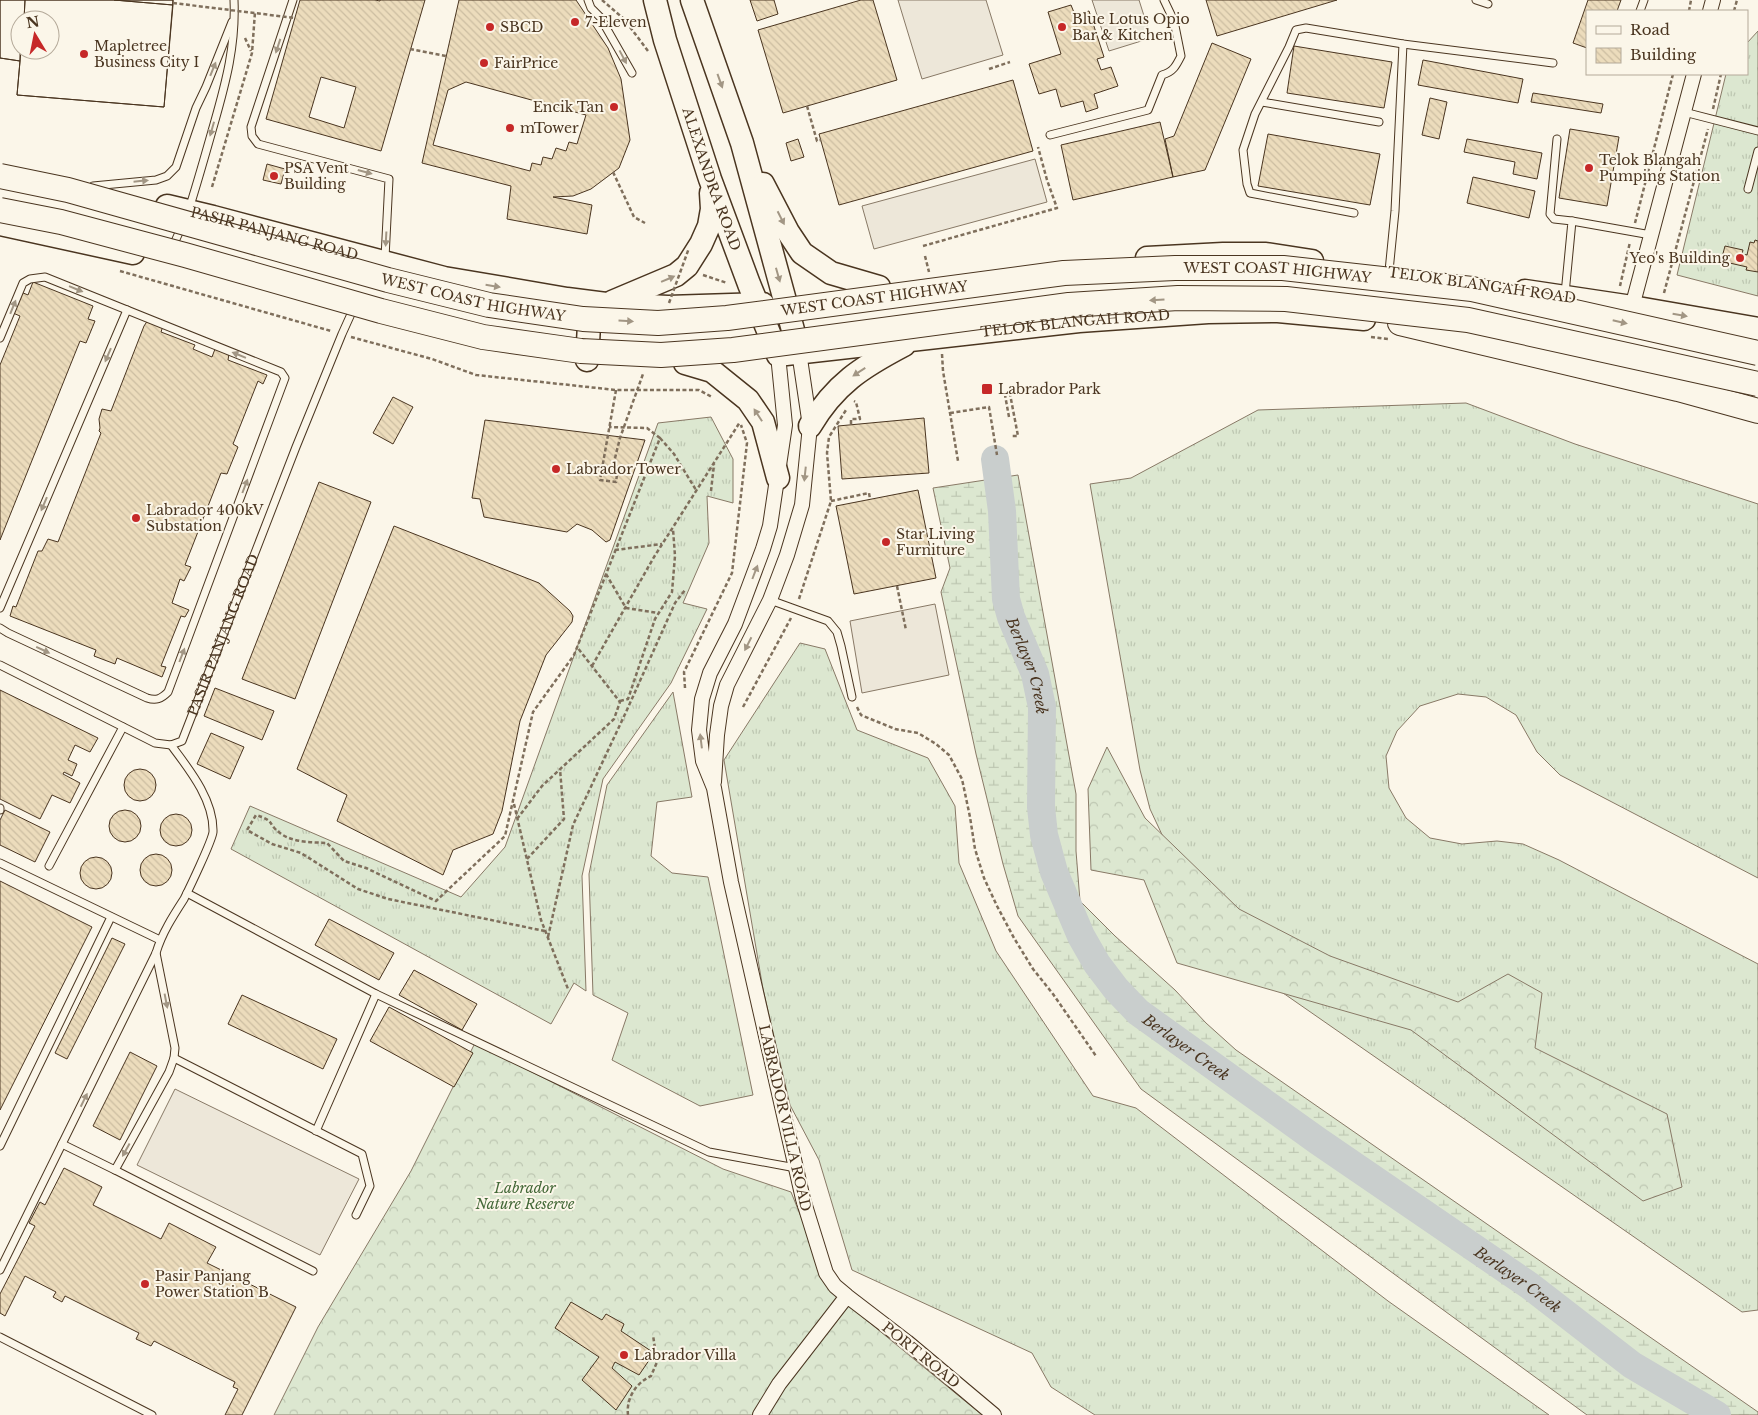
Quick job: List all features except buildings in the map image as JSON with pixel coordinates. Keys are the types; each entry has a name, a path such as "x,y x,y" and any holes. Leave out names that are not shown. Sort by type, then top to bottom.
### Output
{"highway":[{"name":"WEST COAST HIGHWAY","path":"0,176 68,190 388,280 489,305 584,319 658,323 727,318 1064,273 1175,268 1284,268 1472,289 1758,353"},
{"name":"WEST COAST HIGHWAY","path":"0,210 60,222 185,255 381,312 483,337 581,351 661,355 733,350 1069,305 1178,298 1286,299 1468,320 1758,384"},
{"path":"1395,331 1678,390 1755,404"}],"main road":[{"name":"ALEXANDRA ROAD","path":"655,0 665,40 710,180 749,284 758,305 789,354"},
{"path":"0,224 190,266 351,314 440,334 576,360 685,363 789,354 786,301 742,144 692,0"},
{"path":"742,144 788,232 802,253 831,272 879,287"},
{"name":"PASIR PANJANG ROAD","path":"0,169 93,186 444,278 606,304 668,307 758,305"},
{"path":"606,304 676,275 687,266 701,244 709,226 712,209 710,180"},
{"path":"1208,312 1206,276 1223,254"},
{"name":"TELOK BLANGAH ROAD","path":"758,305 1063,262 1223,254 1266,254 1624,305 1758,328"},
{"path":"566,299 589,325 587,360"},
{"name":"TELOK BLANGAH ROAD","path":"789,354 940,335 1079,321 1208,312 1278,311 1395,331"},
{"path":"810,426 819,410 848,379 882,356 916,339"},
{"path":"685,363 712,371 748,400 763,422 778,478"}],"street":[{"path":"1624,305 1651,235 1694,75"},
{"name":"LABRADOR VILLA ROAD","path":"789,354 810,426 802,505 787,555 768,604 727,685 721,706 714,759 714,788 731,882 803,1199 826,1273 835,1286 847,1296"},
{"name":"LABRADOR VILLA ROAD","path":"714,788 703,760 699,730 702,699 710,674 736,624 764,549 770,526 784,425 789,354"},
{"path":"744,602 747,619 754,619 768,604"},
{"path":"760,1415 779,1384 847,1296"},
{"name":"PORT ROAD","path":"847,1296 907,1342 994,1415"}],"lane":[{"path":"166,261 188,212 226,82 233,48 234,0"},
{"path":"293,0 252,127 252,136 258,144 389,179 384,263"},
{"path":"588,0 591,8 600,17 632,73"},
{"path":"1050,135 1148,110 1162,75 1170,73 1181,56 1174,22 1164,0"},
{"path":"1476,0 1488,4"},
{"path":"93,186 156,180 167,176 176,167 196,108 210,79 234,15"},
{"path":"1354,213 1250,193 1246,184 1243,150 1252,123 1296,30 1306,28 1403,44 1553,63"},
{"path":"1389,272 1395,211 1403,44"},
{"path":"1262,102 1379,122"},
{"path":"1684,112 1758,131"},
{"path":"1557,139 1550,214 1554,219 1651,235"},
{"path":"1748,189 1758,151"},
{"path":"1565,297 1572,221"},
{"path":"0,338 23,283 30,279 45,277 281,372 285,378 168,692 162,698 154,700 146,698 8,634 0,628"},
{"path":"0,608 127,310"},
{"name":"PASIR PANJANG ROAD","path":"0,666 155,743 170,744 182,741 296,447 351,314"},
{"path":"768,604 795,610 828,622 837,632 852,697"},
{"path":"49,866 123,727"},
{"path":"0,1270 156,953 160,940 187,893 213,834 209,808 193,775 170,744"},
{"path":"0,864 160,940"},
{"path":"187,893 376,994 709,1152 796,1168"},
{"path":"0,1146 111,917"},
{"path":"115,1170 169,1072 174,1058 175,1048 156,953"},
{"path":"316,1131 376,994"},
{"path":"174,1058 362,1154 370,1186 356,1215"},
{"path":"62,1144 313,1271"},
{"path":"0,1337 152,1415"}],"path":[{"path":"602,0 624,19 651,56"},
{"path":"173,3 295,18"},
{"path":"212,187 252,52 255,12"},
{"path":"410,49 446,56"},
{"path":"989,69 1010,62"},
{"path":"1624,305 1633,232 1673,75"},
{"path":"1664,294 1711,120 1721,75"},
{"path":"807,106 817,141 821,140"},
{"path":"923,246 1057,208 1038,147"},
{"path":"613,172 634,217 645,223"},
{"path":"925,256 931,280"},
{"path":"114,270 160,281 432,359 476,375 616,390 699,390 713,397"},
{"path":"701,274 727,283"},
{"path":"1371,337 1395,331"},
{"path":"940,335 943,370 958,461"},
{"path":"616,390 600,480 616,482 618,467"},
{"path":"1009,418 1005,395 1010,394 1018,436 1011,436"},
{"path":"743,707 795,610 830,501 827,453 829,438 852,400"},
{"path":"851,424 851,420 860,419 856,402"},
{"path":"950,414 989,406 997,455"},
{"path":"592,666 662,544 740,422 747,443 732,573 684,672 685,688"},
{"path":"609,427 648,428 674,454 696,491"},
{"path":"545,932 388,899 358,889 301,853 272,844 247,830 256,815 269,819 279,833 292,840 327,843 344,861 366,868 436,901 505,836 532,712 574,655 660,438"},
{"path":"711,492 714,462"},
{"path":"830,501 869,494 870,499"},
{"path":"517,820 542,786 614,719 620,702 628,698 654,619 672,592 675,556 672,528"},
{"path":"615,550 662,544"},
{"path":"606,574 626,608"},
{"path":"897,586 906,630"},
{"path":"548,937 573,825 675,603 685,590"},
{"path":"626,608 658,613"},
{"path":"577,647 620,702"},
{"path":"852,697 861,716 895,729 918,733 936,744 948,755 962,779 975,849 984,878 997,906 1032,969 1053,994 1096,1056"},
{"path":"527,859 564,819 560,769"},
{"path":"513,802 541,920 568,989"},
{"path":"628,1415 630,1396 643,1380 651,1376 657,1362 653,1334"}],"green space":[{"path":"1758,31 1758,296 1677,275 1726,75 1748,75 1748,42"},
{"path":"1466,403 1575,444 1758,504 1758,878 1560,775 1537,752 1516,715 1486,697 1458,694 1420,706 1397,731 1386,756 1389,788 1406,818 1430,838 1462,844 1497,841 1523,844 1559,860 1758,964 1758,1310 1742,1312 1273,986 1179,871 1150,809 1140,770 1090,484 1131,478 1258,410"},
{"path":"711,417 733,459 733,503 707,496 709,543 683,603 707,609 671,683 603,779 582,876 586,991 574,983 551,1024 231,849 250,806 461,897 505,847 658,423"},
{"path":"1018,475 1076,794 1076,851 1080,901 1236,1050 1758,1412 1758,1415 1587,1415 1141,1089 1018,916 976,754 941,592 950,568 933,488"},
{"path":"800,643 825,649 857,730 928,758 955,806 959,863 996,951 1093,1096 1136,1108 1388,1301 1549,1415 1095,1415 1051,1387 1032,1353 852,1270 819,1160 790,1105 763,989 724,760"},
{"path":"673,692 692,797 657,802 651,856 672,873 708,877 753,1095 700,1106 612,1060 628,1013 593,995 589,874 607,785"},
{"path":"1107,747 1145,818 1239,909 1330,956 1458,1002 1508,974 1542,993 1535,1048 1667,1114 1682,1187 1643,1201 1411,1030 1177,963 1144,880 1091,870 1088,789"},
{"name":"Labrador Nature Reserve","path":"475,1043 723,1169 791,1192 831,1291 982,1415 274,1415 318,1327 411,1171"}],"shaded area":[{"path":"898,0 986,0 1003,55 922,79"},
{"path":"1092,0 1139,0 1151,38 1109,51"},
{"path":"1035,159 1047,202 874,249 862,206"},
{"path":"935,604 949,675 862,693 850,621"},
{"path":"175,1089 359,1179 320,1255 137,1165"}],"waterway":[{"name":"Berlayer Creek","path":"995,459 1002,511 1006,599 1011,617 1035,674 1042,707 1041,807 1044,835 1054,872 1081,936 1097,964 1116,989 1138,1012 1318,1141 1530,1286 1632,1365 1717,1415"}],"place":[{"name":"7-Eleven","path":"575,22"},
{"name":"SBCD","path":"490,27"},
{"name":"Blue Lotus Opio Bar & Kitchen","path":"1062,27"},
{"name":"Mapletree Business City I","path":"84,54"},
{"name":"FairPrice","path":"484,63"},
{"name":"Encik Tan","path":"614,107"},
{"name":"mTower","path":"510,128"},
{"name":"Telok Blangah Pumping Station","path":"1589,168"},
{"name":"PSA Vent Building","path":"274,176"},
{"name":"Yeo's Building","path":"1740,258"},
{"name":"Labrador Park","path":"987,389"},
{"name":"Labrador Tower","path":"556,469"},
{"name":"Labrador 400kV Substation","path":"136,518"},
{"name":"Star Living Furniture","path":"886,542"},
{"name":"Pasir Panjang Power Station B","path":"145,1284"},
{"name":"Labrador Villa","path":"624,1355"}]}
